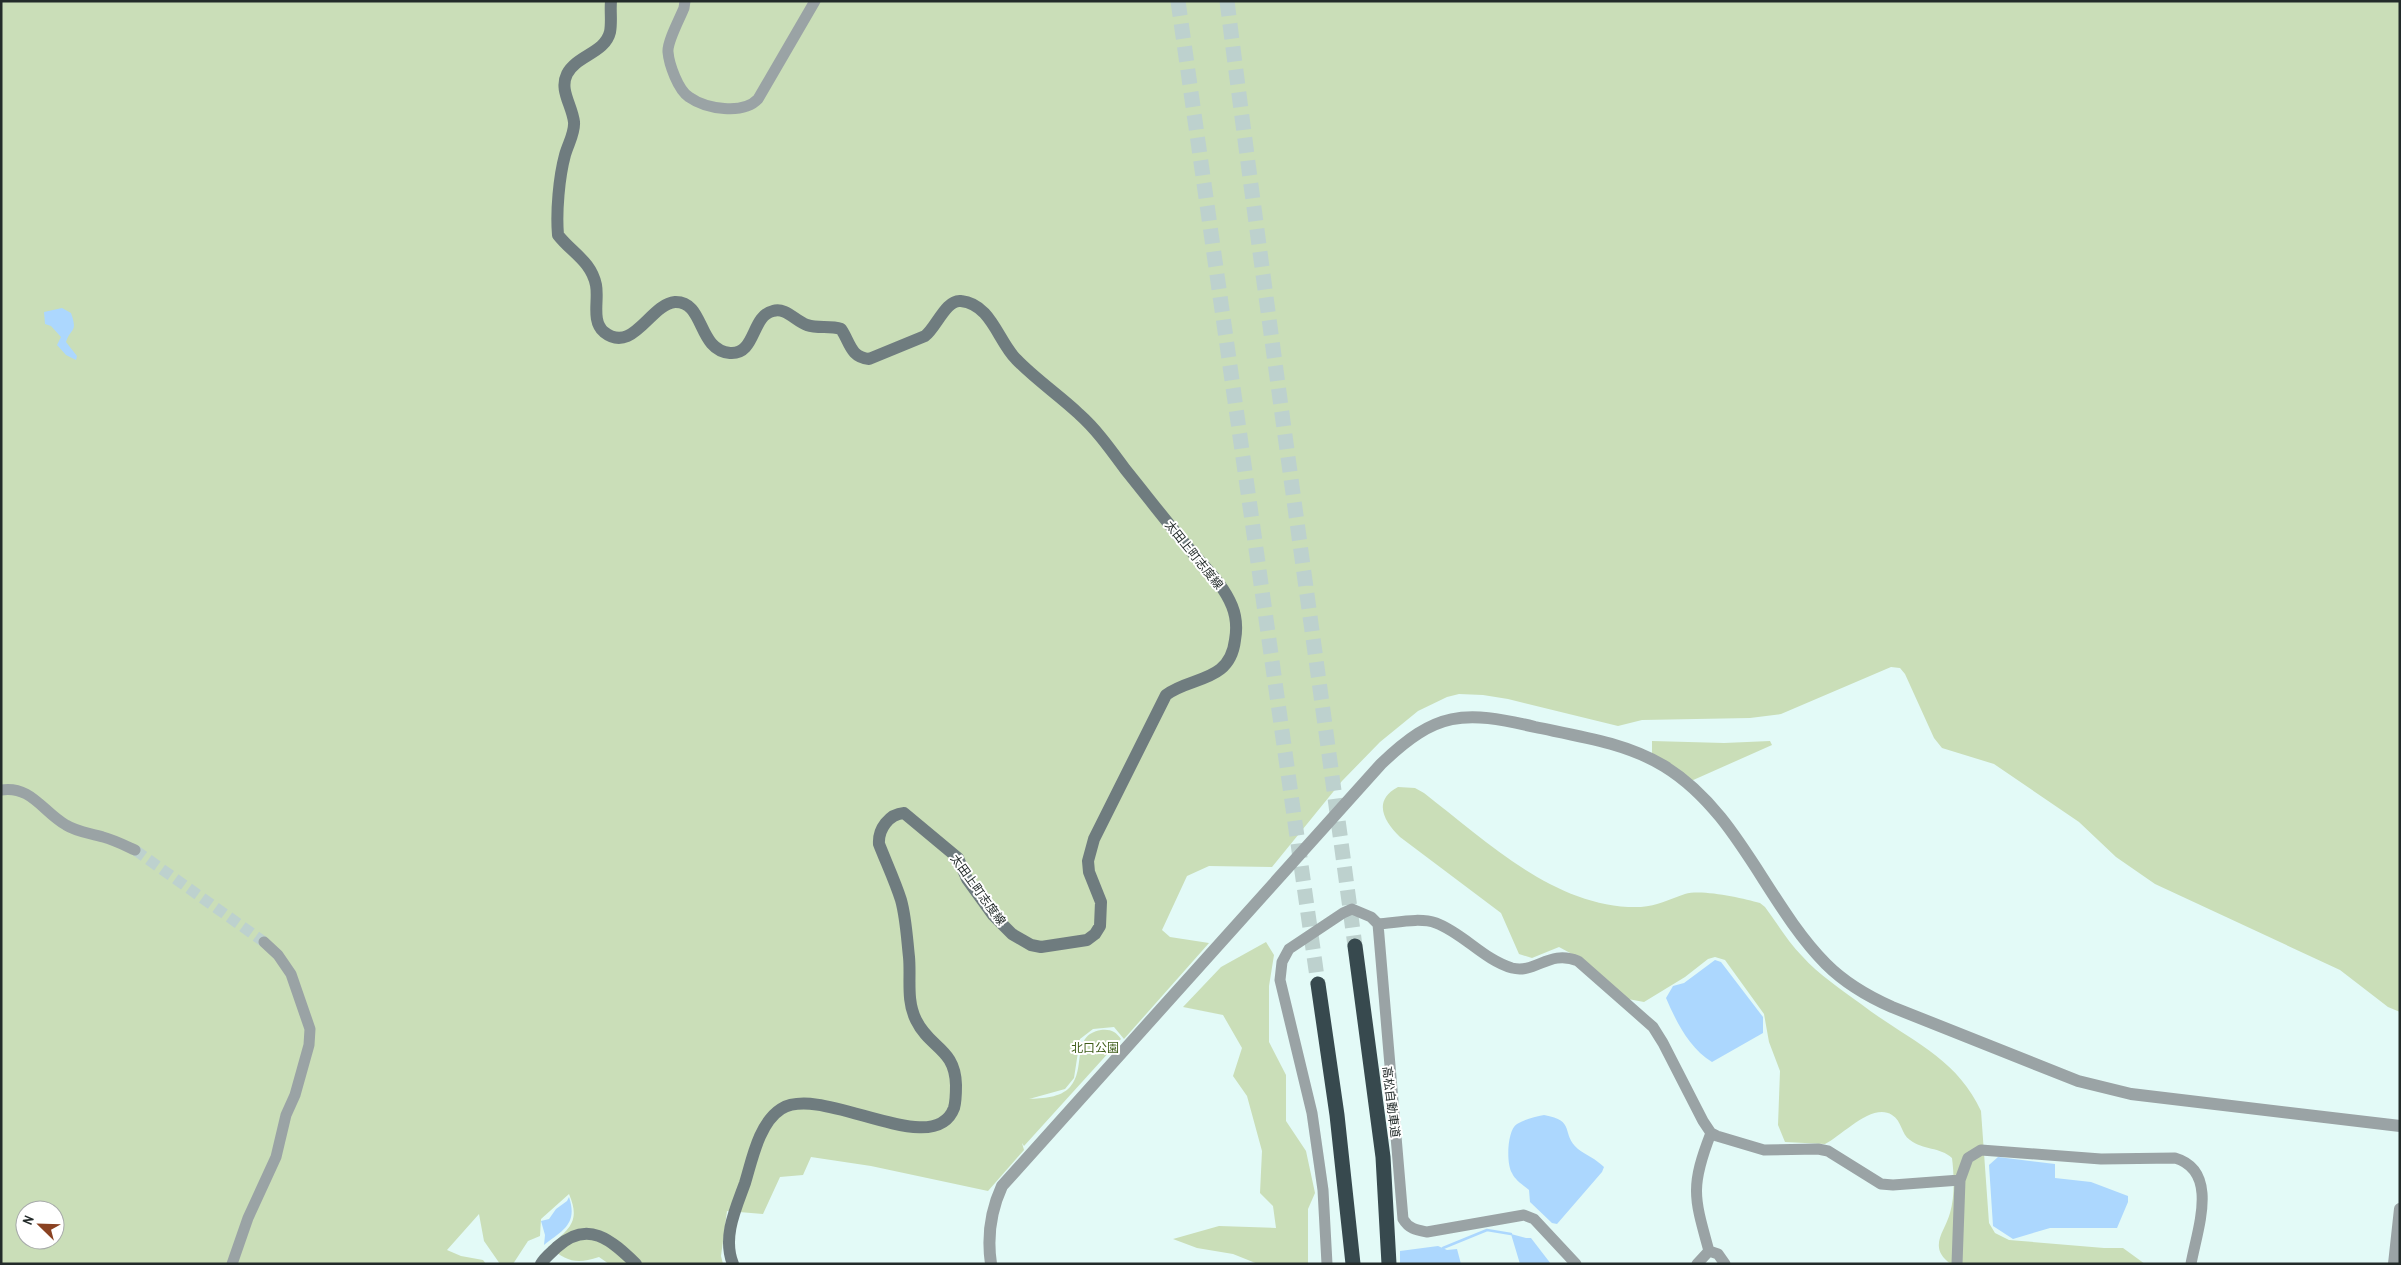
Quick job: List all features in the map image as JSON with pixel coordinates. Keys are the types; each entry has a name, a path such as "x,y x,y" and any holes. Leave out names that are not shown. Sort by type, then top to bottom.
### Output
{"highway":[{"name":"高松自動車道","path":"1355,946 1383,1157 1389,1264"},
{"path":"1318,984 1337,1115 1353,1264"}],"main road":[{"name":"太田上町志度線","path":"611,1 611,24 606,42 574,64 566,75 564,87 574,121 573,132 562,168 557,224 558,235 586,262 592,274 597,299 597,323 603,331 611,336 629,335 639,330 664,306 674,302 683,303 696,314 711,344 728,353 738,352 746,347 761,319 775,310 783,311 807,325 834,326 841,329 853,353 860,358 870,359 925,336 933,330 952,302 962,300 974,305 991,321 1015,359 1079,414 1100,436 1188,548 1221,586 1233,607 1236,623 1235,642 1232,653 1217,672 1196,682 1175,687 1166,694 1094,839 1088,861 1089,872 1101,902 1102,913 1100,926 1095,934 1086,940 1042,947 1021,941 993,915 967,879 958,858 904,813 899,813 888,820 878,834 879,844 901,901 909,959 910,1006 924,1034 951,1061 955,1072 954,1108 949,1117 940,1123 917,1127 890,1124 822,1104 792,1104 780,1110 763,1131 734,1218 729,1246 732,1264"},
{"path":"541,1264 565,1240 576,1234 587,1232 611,1242 636,1264"}],"street":[{"path":"685,1 668,50 671,65 683,91 689,97 709,106 743,109 752,106 758,99 815,1"},
{"path":"990,1264 989,1232 994,1203 1002,1186 1018,1167 1381,764 1404,743 1426,728 1446,719 1462,716 1518,723 1617,746 1650,759 1670,770 1701,796 1721,819 1806,941 1826,963 1845,981 1866,995 1892,1007 2078,1081 2104,1088 2131,1094 2400,1126"},
{"path":"1,790 11,788 22,790 33,797 51,815 68,826 120,842 135,850"},
{"path":"1327,1264 1323,1190 1312,1113 1280,980 1282,962 1289,949 1352,909 1371,917 1378,924 1403,1219 1406,1225 1413,1230 1427,1232 1524,1215 1534,1219 1576,1264"},
{"path":"1378,924 1434,922 1458,934 1497,961 1512,968 1521,969 1557,957 1566,956 1578,961 1653,1027 1664,1043 1702,1121 1711,1133 1730,1141 1764,1150 1818,1149 1828,1151 1881,1184 1893,1185 1960,1180"},
{"path":"232,1264 248,1218 276,1157 286,1115 295,1095 309,1044 310,1029 291,974 278,956 264,942"},
{"path":"1709,1251 1696,1203 1695,1185 1700,1162 1711,1133"},
{"path":"1957,1264 1960,1180 1968,1158 1981,1150 2101,1159 2175,1158 2184,1160 2191,1164 2202,1182 2203,1198 2191,1264"},
{"path":"2394,1264 2400,1209"},
{"path":"1696,1264 1709,1251"},
{"path":"1709,1251 1718,1254 1725,1264"}],"green space":[{"name":"北口公園","path":"1,1 2400,1 2400,1012 2388,1007 2340,970 2155,884 2116,857 2079,822 1994,764 1942,748 1934,738 1905,674 1900,668 1891,667 1781,714 1750,718 1642,720 1618,726 1508,699 1459,694 1447,697 1418,711 1380,742 1342,781 1272,867 1209,866 1187,876 1162,930 1170,937 1209,943 1124,1039 1114,1027 1093,1029 1080,1039 1074,1078 1065,1089 1029,1099 1056,1095 1070,1087 1078,1071 1082,1045 1085,1038 1091,1033 1108,1030 1115,1033 1121,1039 1024,1146 1022,1143 1024,1150 988,1191 871,1166 811,1157 803,1175 780,1177 763,1214 727,1211 721,1256 723,1264 609,1264 599,1257 578,1261 561,1256 548,1247 571,1224 574,1212 569,1194 541,1219 540,1236 528,1241 513,1264 500,1264 484,1241 479,1214 447,1250 461,1256 483,1260 486,1264 1,1264"},
{"path":"1652,741 1724,743 1770,741 1772,745 1691,781 1652,755"},
{"path":"1398,787 1415,788 1424,793 1524,869 1552,885 1580,897 1610,905 1641,907 1658,904 1685,894 1711,893 1760,903 1808,963 1838,987 1944,1062 1971,1092 1981,1111 1989,1223 1995,1233 2009,1240 2123,1248 2145,1264 1951,1264 1940,1252 1939,1245 1953,1200 1954,1178 1952,1158 1947,1154 1910,1140 1895,1118 1884,1112 1866,1116 1825,1144 1785,1142 1778,1125 1780,1071 1769,1042 1764,1014 1725,960 1715,957 1708,959 1685,977 1644,1002 1628,999 1583,960 1559,947 1532,958 1519,954 1501,913 1394,831 1385,818 1383,805 1385,798"},
{"path":"1266,942 1274,955 1269,986 1269,1042 1286,1075 1286,1121 1306,1151 1315,1193 1308,1209 1308,1264 1258,1264 1233,1254 1197,1248 1173,1239 1219,1226 1276,1228 1273,1206 1260,1193 1262,1151 1247,1096 1233,1076 1242,1048 1223,1015 1183,1007 1221,967"}],"water":[{"path":"62,308 71,313 73,319 74,327 66,342 77,356 76,360 66,355 57,345 61,337 51,326 45,324 44,312"},
{"path":"1715,960 1721,962 1763,1017 1763,1033 1712,1062 1690,1042 1679,1025 1666,998 1673,986 1684,983"},
{"path":"1544,1115 1565,1124 1570,1138 1578,1149 1604,1167 1602,1172 1557,1224 1552,1223 1530,1202 1529,1190 1513,1176 1509,1162 1509,1140 1514,1127 1530,1118"},
{"path":"1998,1157 2055,1164 2055,1178 2091,1182 2128,1196 2128,1202 2117,1228 2050,1228 2013,1239 1993,1226 1989,1165"},
{"path":"569,1197 572,1214 567,1226 544,1245 545,1235 541,1221 549,1219 556,1209 567,1201"},
{"path":"1511,1234 1531,1238 1551,1264 1520,1264"},
{"path":"1438,1246 1447,1250 1457,1249 1461,1264 1400,1264 1400,1251"}],"waterway":[{"path":"1443,1248 1487,1230 1511,1234"}],"tunnel":[{"path":"1178,1 1318,984"},
{"path":"1227,1 1355,946"},
{"path":"135,850 264,942"}]}
